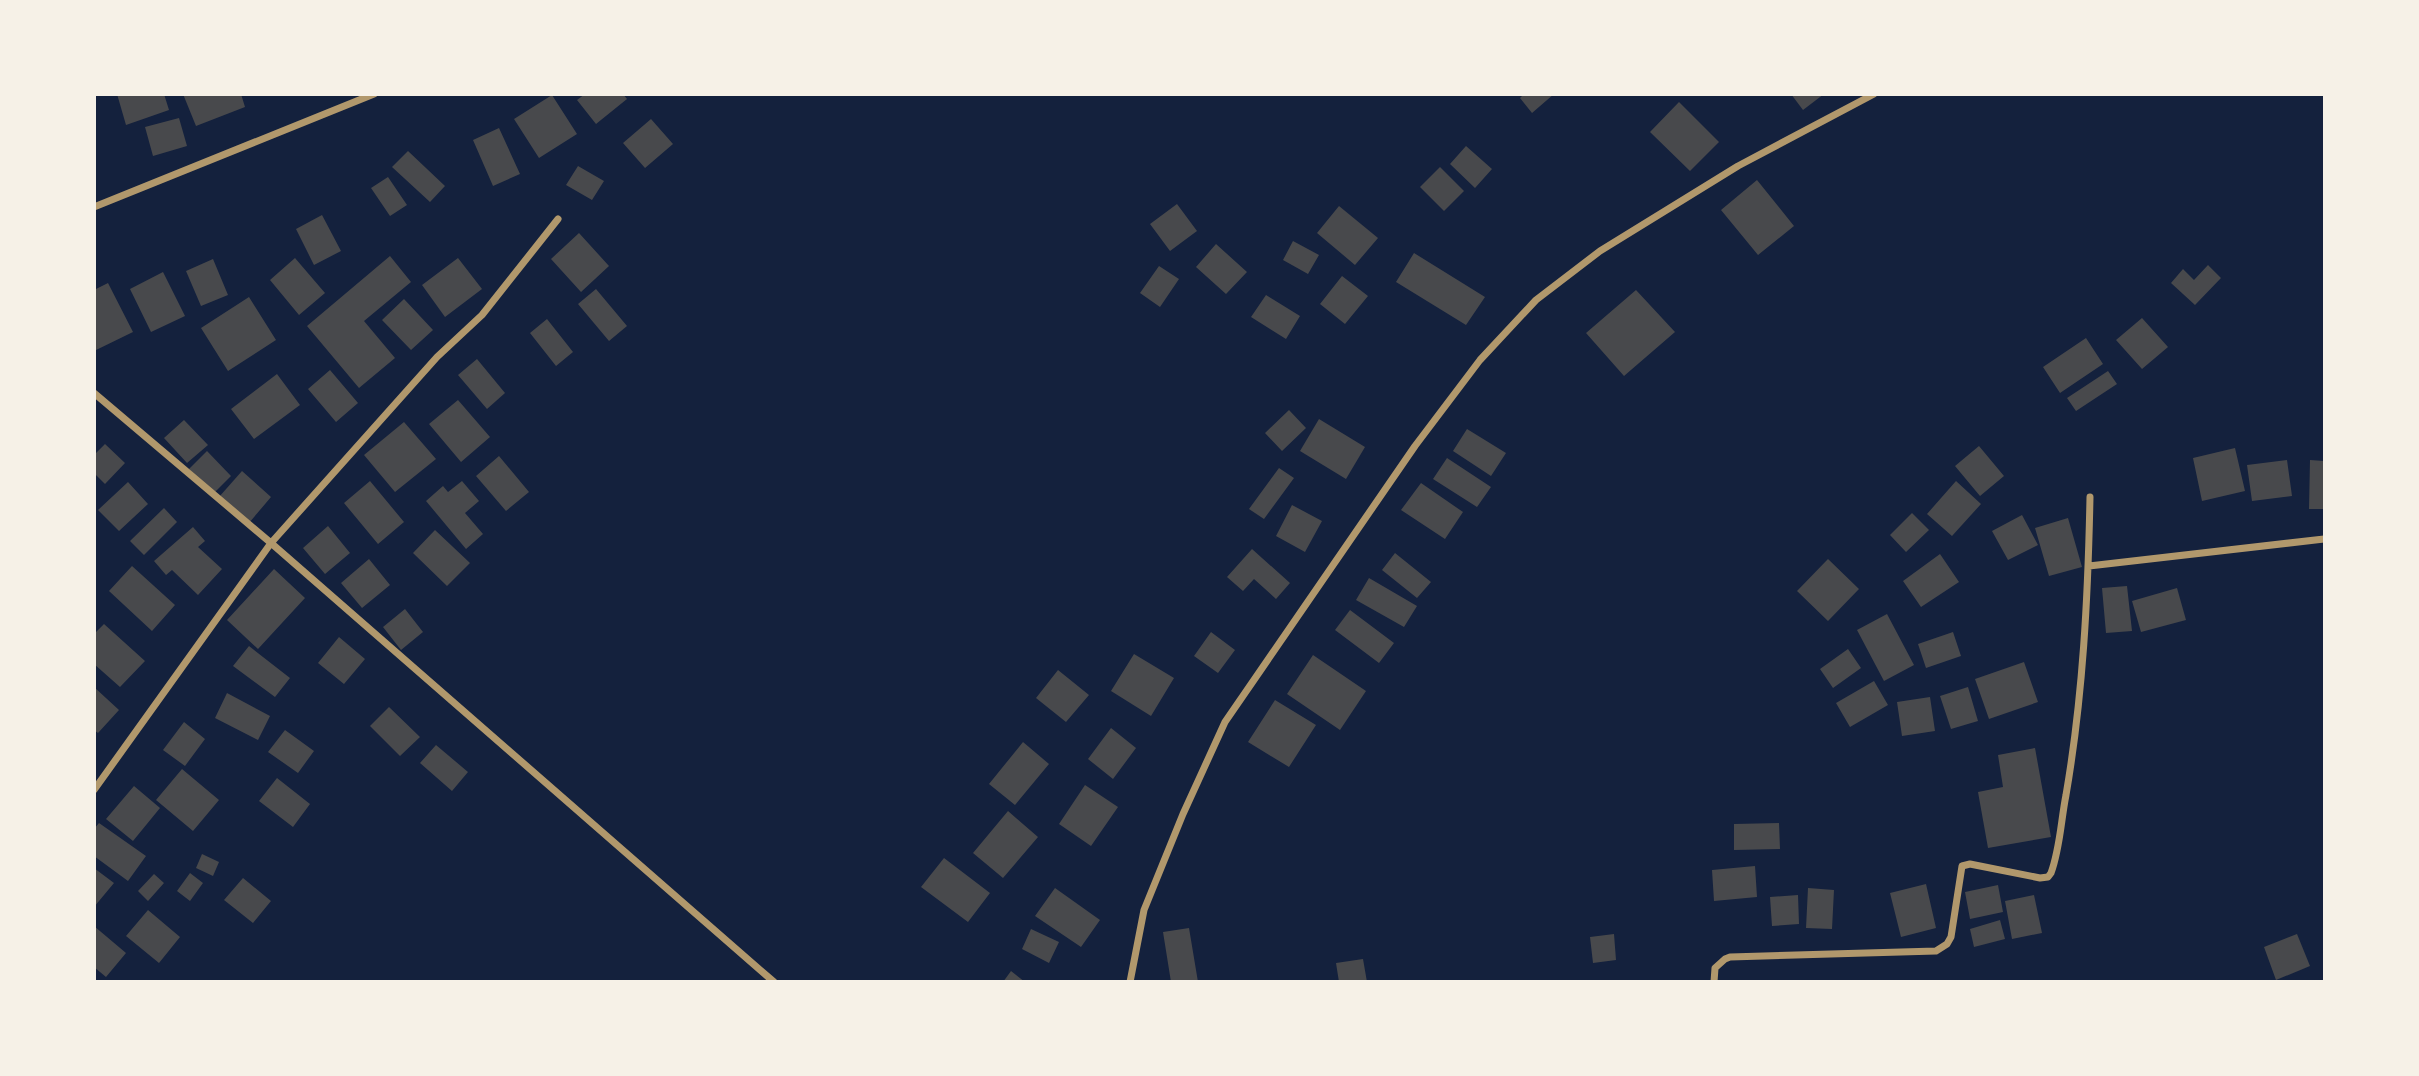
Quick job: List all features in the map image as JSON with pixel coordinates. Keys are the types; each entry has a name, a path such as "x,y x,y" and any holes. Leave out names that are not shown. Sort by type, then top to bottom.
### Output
{"street":[{"path":"94,207 374,94"},
{"path":"1129,982 1144,910 1183,814 1225,722 1415,446 1479,360 1536,300 1600,251 1738,166 1874,94"},
{"path":"94,790 271,543 437,357 482,315 558,219"},
{"path":"94,393 271,543 774,982"},
{"path":"1714,982 1714,968 1730,957 1936,951 1947,944 1951,937 1962,866 1970,864 2040,878 2048,877 2053,870 2081,690 2089,566 2090,497"},
{"path":"2089,566 2325,539"}],"building":[{"path":"117,94 164,94 169,110 126,125"},
{"path":"183,94 241,94 245,107 196,126"},
{"path":"585,94 623,94 627,99 596,124 577,100"},
{"path":"1524,94 1554,94 1532,113 1520,98"},
{"path":"1791,94 1824,94 1803,110"},
{"path":"552,95 577,134 539,158 514,119"},
{"path":"1679,102 1719,142 1690,171 1650,132"},
{"path":"179,118 187,146 153,156 145,127"},
{"path":"651,119 673,144 645,168 623,143"},
{"path":"499,128 520,174 493,186 473,140"},
{"path":"1466,146 1492,169 1475,188 1450,164"},
{"path":"408,151 445,186 430,202 392,167"},
{"path":"578,166 604,181 592,200 566,185"},
{"path":"1440,167 1464,191 1444,211 1420,187"},
{"path":"388,177 407,205 390,216 371,188"},
{"path":"1757,180 1794,226 1758,255 1721,210"},
{"path":"1177,204 1197,231 1170,251 1150,224"},
{"path":"1339,206 1378,238 1355,265 1317,233"},
{"path":"322,215 341,251 314,265 296,229"},
{"path":"579,233 609,266 581,292 551,259"},
{"path":"1293,241 1319,255 1308,274 1283,260"},
{"path":"1216,244 1247,272 1226,294 1196,267"},
{"path":"1414,253 1485,297 1466,325 1396,282"},
{"path":"390,256 411,282 364,321 395,358 359,388 307,326"},
{"path":"295,258 325,293 299,315 270,280"},
{"path":"458,258 482,289 445,317 422,285"},
{"path":"213,259 228,295 201,306 186,271"},
{"path":"2208,265 2221,278 2195,305 2171,283 2183,269 2194,280"},
{"path":"1159,266 1179,279 1160,307 1140,293"},
{"path":"163,272 185,316 151,332 130,289"},
{"path":"1342,276 1368,296 1345,324 1320,304"},
{"path":"108,283 133,332 94,351 94,290"},
{"path":"596,289 627,326 609,341 578,304"},
{"path":"1636,290 1675,332 1624,376 1586,333"},
{"path":"1266,295 1300,316 1286,339 1251,317"},
{"path":"249,297 276,340 228,371 201,328"},
{"path":"404,299 433,330 411,350 382,320"},
{"path":"2142,318 2168,347 2142,369 2116,340"},
{"path":"547,319 573,352 556,366 530,333"},
{"path":"2086,338 2103,364 2060,393 2043,367"},
{"path":"477,359 505,393 487,409 458,375"},
{"path":"330,370 358,403 336,422 308,389"},
{"path":"2108,371 2117,384 2076,411 2067,398"},
{"path":"277,374 300,405 254,439 231,409"},
{"path":"458,400 490,437 461,462 429,424"},
{"path":"1289,410 1306,428 1282,451 1265,433"},
{"path":"1319,419 1365,447 1346,479 1300,451"},
{"path":"184,420 208,445 187,463 164,438"},
{"path":"404,422 436,459 395,492 364,455"},
{"path":"1467,429 1506,453 1491,476 1453,451"},
{"path":"105,444 125,463 105,484 94,473 94,455"},
{"path":"1979,446 2004,476 1980,496 1955,466"},
{"path":"2235,448 2245,491 2202,501 2193,458"},
{"path":"207,451 231,476 213,494 189,469"},
{"path":"499,456 529,492 506,511 476,476"},
{"path":"1447,458 1491,487 1477,507 1433,479"},
{"path":"2287,460 2292,496 2252,501 2247,465"},
{"path":"2310,460 2324,461 2324,509 2309,509"},
{"path":"1279,468 1294,478 1264,519 1249,509"},
{"path":"242,471 271,497 249,523 219,497"},
{"path":"370,481 404,522 378,544 344,503"},
{"path":"462,481 479,501 465,513 483,534 466,549 426,501 443,486 448,492"},
{"path":"1956,481 1981,504 1952,536 1927,514"},
{"path":"128,482 148,504 119,531 98,510"},
{"path":"1421,483 1463,512 1445,539 1401,510"},
{"path":"1292,505 1322,521 1305,552 1276,536"},
{"path":"164,508 177,522 144,555 130,541"},
{"path":"1912,513 1929,530 1906,552 1890,535"},
{"path":"2022,515 2038,545 2008,560 1992,531"},
{"path":"2068,518 2082,567 2049,576 2035,528"},
{"path":"328,526 350,553 325,574 303,548"},
{"path":"193,527 205,541 198,547 222,569 198,595 172,570 166,575 154,561"},
{"path":"435,530 470,563 447,586 413,553"},
{"path":"1252,549 1290,583 1276,599 1254,579 1243,591 1227,577"},
{"path":"1395,553 1431,582 1417,598 1382,570"},
{"path":"1940,554 1959,582 1921,607 1903,581"},
{"path":"369,559 390,585 362,608 341,583"},
{"path":"1828,559 1859,589 1828,621 1797,591"},
{"path":"132,566 175,605 152,631 109,591"},
{"path":"274,569 305,598 258,649 227,620"},
{"path":"1369,578 1417,606 1404,627 1356,600"},
{"path":"2127,586 2132,631 2106,633 2102,588"},
{"path":"2177,588 2186,620 2141,632 2132,601"},
{"path":"405,609 423,632 401,650 383,627"},
{"path":"1350,610 1394,643 1379,663 1335,630"},
{"path":"1887,614 1914,665 1884,681 1857,630"},
{"path":"104,624 145,661 120,687 94,664 94,634"},
{"path":"1211,632 1235,650 1218,673 1194,656"},
{"path":"1953,632 1961,656 1926,668 1918,644"},
{"path":"339,637 365,659 344,684 318,663"},
{"path":"249,646 290,678 275,697 233,666"},
{"path":"1848,649 1861,668 1833,688 1820,669"},
{"path":"1134,654 1174,678 1151,716 1111,691"},
{"path":"1313,655 1366,691 1340,730 1287,694"},
{"path":"2024,662 2038,702 1989,719 1975,679"},
{"path":"1058,670 1089,695 1066,722 1036,698"},
{"path":"1874,681 1888,705 1850,727 1836,703"},
{"path":"94,687 119,710 98,733 94,730"},
{"path":"1968,687 1978,721 1951,729 1940,696"},
{"path":"227,693 270,716 258,740 215,718"},
{"path":"1930,697 1935,731 1902,736 1897,702"},
{"path":"1275,700 1316,725 1289,767 1248,742"},
{"path":"389,707 420,737 400,756 370,726"},
{"path":"184,722 205,739 185,766 163,750"},
{"path":"1111,728 1136,748 1113,779 1088,759"},
{"path":"285,730 314,751 298,773 268,752"},
{"path":"1023,742 1049,764 1015,805 989,784"},
{"path":"436,745 468,772 452,791 420,763"},
{"path":"2035,748 2051,837 1988,848 1978,792 2003,787 1998,755"},
{"path":"182,769 219,800 193,831 156,800"},
{"path":"277,778 310,804 293,827 259,801"},
{"path":"1085,785 1118,807 1091,846 1059,824"},
{"path":"134,786 160,808 133,841 106,819"},
{"path":"1008,811 1038,837 1003,878 973,853"},
{"path":"99,823 146,856 128,881 94,856 94,829"},
{"path":"1779,823 1780,849 1734,850 1734,824"},
{"path":"202,854 219,862 213,876 196,868"},
{"path":"944,858 990,893 968,922 921,887"},
{"path":"1755,866 1757,897 1714,901 1712,870"},
{"path":"94,868 114,883 94,907"},
{"path":"190,873 203,883 190,901 177,891"},
{"path":"154,874 164,883 148,901 138,891"},
{"path":"243,878 271,901 253,923 224,900"},
{"path":"1926,884 1936,928 1901,937 1890,893"},
{"path":"1998,885 2003,912 1970,919 1965,892"},
{"path":"1055,888 1100,920 1081,947 1035,916"},
{"path":"1808,888 1834,890 1832,929 1806,928"},
{"path":"1798,895 1799,924 1772,926 1770,897"},
{"path":"2034,895 2042,933 2012,939 2005,901"},
{"path":"148,910 180,937 159,963 126,936"},
{"path":"2000,920 2005,939 1974,947 1970,929"},
{"path":"94,926 126,953 106,977 94,967"},
{"path":"1189,928 1198,982 1171,982 1163,932"},
{"path":"1031,929 1059,942 1049,963 1022,949"},
{"path":"1614,934 1616,960 1593,963 1590,937"},
{"path":"2297,934 2310,966 2276,980 2264,947"},
{"path":"1363,959 1367,982 1339,982 1336,963"},
{"path":"1011,971 1025,982 1003,982"}]}
